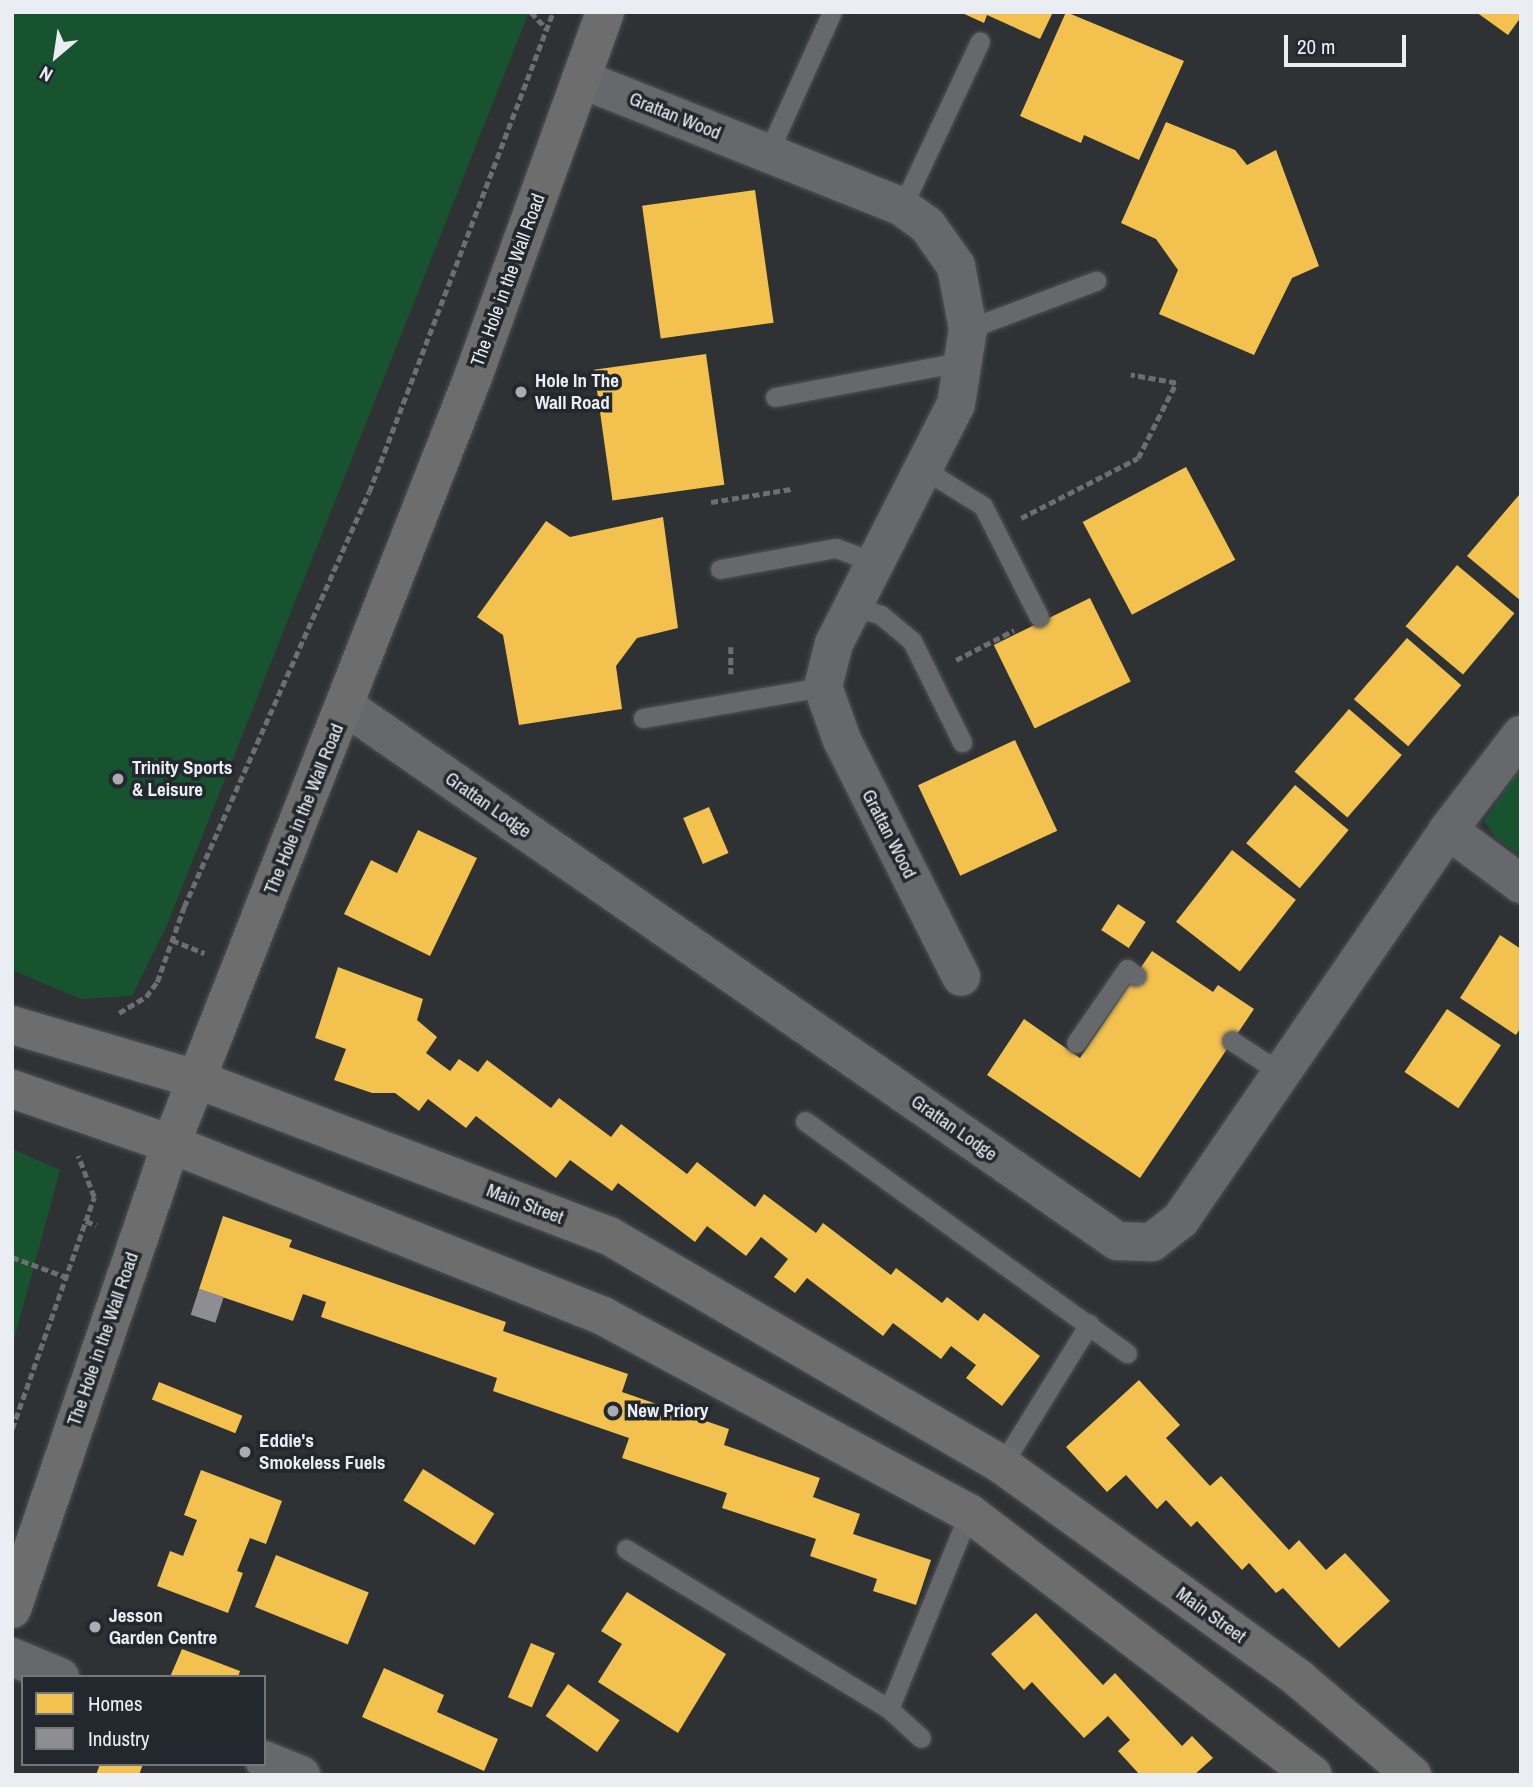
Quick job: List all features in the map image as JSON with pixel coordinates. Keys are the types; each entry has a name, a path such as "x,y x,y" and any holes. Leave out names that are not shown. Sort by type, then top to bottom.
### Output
{"street":[{"name":"The Hole in the Wall Road","path":"12,1609 171,1144 473,377 605,12"},
{"name":"Grattan Wood","path":"581,79 902,207 927,225 956,266 966,345 956,404 834,643 823,687 842,740 961,977"},
{"name":"Grattan Lodge","path":"345,706 1117,1241 1152,1242 1181,1219 1448,830 1521,735"},
{"path":"1448,830 1521,884"},
{"name":"Main Street","path":"12,1026 196,1079 608,1236 1002,1465 1297,1678 1412,1775"},
{"path":"12,1089 171,1144 603,1316 969,1513 1313,1775"},
{"path":"969,1513 1002,1465"},
{"path":"12,1657 55,1675"},
{"path":"266,1761 301,1775"}],"lane":[{"path":"768,153 832,12"},
{"path":"902,207 980,41"},
{"path":"775,397 966,345 1096,281"},
{"path":"922,468 982,506 1040,617"},
{"path":"720,569 836,548 874,562"},
{"path":"852,606 881,615 912,641 930,672 962,742"},
{"path":"643,718 823,687"},
{"path":"1076,1043 1127,970 1136,976"},
{"path":"1232,1041 1281,1073"},
{"path":"805,1121 1127,1353"},
{"path":"1002,1465 1089,1324"},
{"path":"889,1709 969,1513"},
{"path":"626,1549 889,1709 921,1738"}],"path":[{"path":"531,12 547,29"},
{"path":"113,1015 146,997 157,982 188,896 369,492 552,12"},
{"path":"996,531 1138,458 1176,383 1131,375"},
{"path":"711,502 791,489"},
{"path":"930,672 1040,617"},
{"path":"12,1429 94,1196 76,1151"},
{"path":"86,1221 96,1225"},
{"path":"12,1257 66,1277"}],"green space":[{"path":"12,12 529,12 167,925 132,996 81,999 12,970"},
{"path":"1521,768 1521,856 1495,837 1484,821"},
{"path":"12,1149 60,1170 12,1347"}],"building: Homes":[{"path":"960,12 1053,12 1040,39 987,15 984,23"},
{"path":"1066,12 1184,61 1139,160 1084,135 1081,143 1020,116"},
{"path":"1476,12 1521,12 1521,17 1508,35"},
{"path":"1166,122 1235,150 1247,165 1276,150 1319,266 1292,278 1254,355 1159,314 1178,270 1156,239 1121,223"},
{"path":"755,190 774,323 661,339 642,206"},
{"path":"706,354 724,485 612,500 594,370"},
{"path":"1186,467 1235,560 1132,615 1083,522"},
{"path":"1519,495 1521,496 1521,601 1467,556"},
{"path":"663,517 678,628 637,638 616,666 622,709 519,725 503,635 477,617 546,521 570,537"},
{"path":"1457,565 1514,613 1463,674 1406,626"},
{"path":"1090,598 1131,682 1035,728 994,645"},
{"path":"1407,638 1461,685 1408,746 1354,699"},
{"path":"1349,709 1402,755 1347,818 1295,772"},
{"path":"1015,740 1057,831 960,876 918,785"},
{"path":"1295,785 1349,830 1300,888 1246,843"},
{"path":"709,807 729,853 703,864 683,818"},
{"path":"418,830 477,858 430,956 344,914 371,860 397,873"},
{"path":"1232,850 1296,900 1240,972 1176,922"},
{"path":"1118,904 1146,922 1129,948 1101,930"},
{"path":"1500,935 1521,949 1521,1027 1516,1035 1460,998"},
{"path":"1152,951 1213,992 1218,985 1254,1009 1140,1178 987,1075 1024,1019 1080,1058"},
{"path":"338,967 423,999 417,1020 437,1037 426,1053 450,1071 459,1059 478,1072 487,1060 551,1108 559,1098 611,1137 621,1124 687,1174 697,1162 755,1207 764,1194 816,1233 823,1223 891,1275 896,1268 942,1303 947,1297 978,1321 984,1313 1040,1356 1002,1406 966,1378 976,1365 951,1346 941,1359 893,1323 883,1336 807,1278 795,1293 774,1277 788,1259 761,1237 746,1256 707,1226 695,1242 618,1183 612,1191 570,1160 556,1178 476,1116 466,1128 428,1099 419,1111 395,1093 372,1093 334,1080 346,1049 315,1038"},
{"path":"1447,1009 1501,1045 1458,1108 1405,1072"},
{"name":"New Priory","path":"223,1216 292,1240 289,1247 506,1322 503,1331 628,1374 622,1392 729,1429 724,1445 820,1478 813,1497 860,1514 853,1534 931,1560 916,1605 873,1591 877,1579 810,1556 816,1539 722,1508 727,1493 622,1458 629,1438 493,1391 497,1378 321,1317 326,1302 303,1294 293,1321 199,1289"},
{"path":"1139,1380 1180,1425 1166,1438 1210,1486 1221,1476 1289,1550 1299,1540 1326,1570 1345,1553 1390,1601 1339,1648 1283,1588 1276,1593 1249,1563 1242,1570 1197,1521 1191,1527 1166,1500 1157,1509 1126,1475 1107,1492 1066,1447"},
{"path":"159,1382 242,1416 235,1433 152,1400"},
{"path":"423,1469 494,1514 475,1545 403,1500"},
{"path":"201,1470 282,1501 266,1544 250,1538 237,1571 243,1573 228,1613 157,1586 170,1551 183,1556 197,1520 184,1515"},
{"path":"276,1555 369,1592 348,1644 255,1607"},
{"path":"627,1592 726,1654 678,1733 598,1682 622,1644 601,1631"},
{"path":"1036,1613 1103,1685 1115,1673 1182,1746 1192,1736 1213,1758 1194,1775 1140,1775 1118,1751 1130,1740 1108,1716 1084,1738 1032,1682 1024,1690 991,1654"},
{"path":"531,1643 555,1653 532,1707 508,1697"},
{"path":"182,1649 240,1671 239,1675 171,1675"},
{"path":"384,1668 444,1695 437,1712 498,1739 484,1771 362,1717"},
{"path":"568,1684 620,1720 597,1752 546,1716"},
{"path":"99,1766 142,1766 139,1775 96,1775"}],"building: Industry":[{"path":"199,1289 224,1297 215,1323 191,1315"}],"place":[{"name":"Hole In The Wall Road","path":"521,392"},
{"name":"Trinity Sports & Leisure","path":"118,779"},
{"name":"New Priory","path":"613,1411"},
{"name":"Eddie's Smokeless Fuels","path":"245,1452"},
{"name":"Jesson Garden Centre","path":"95,1627"}]}
